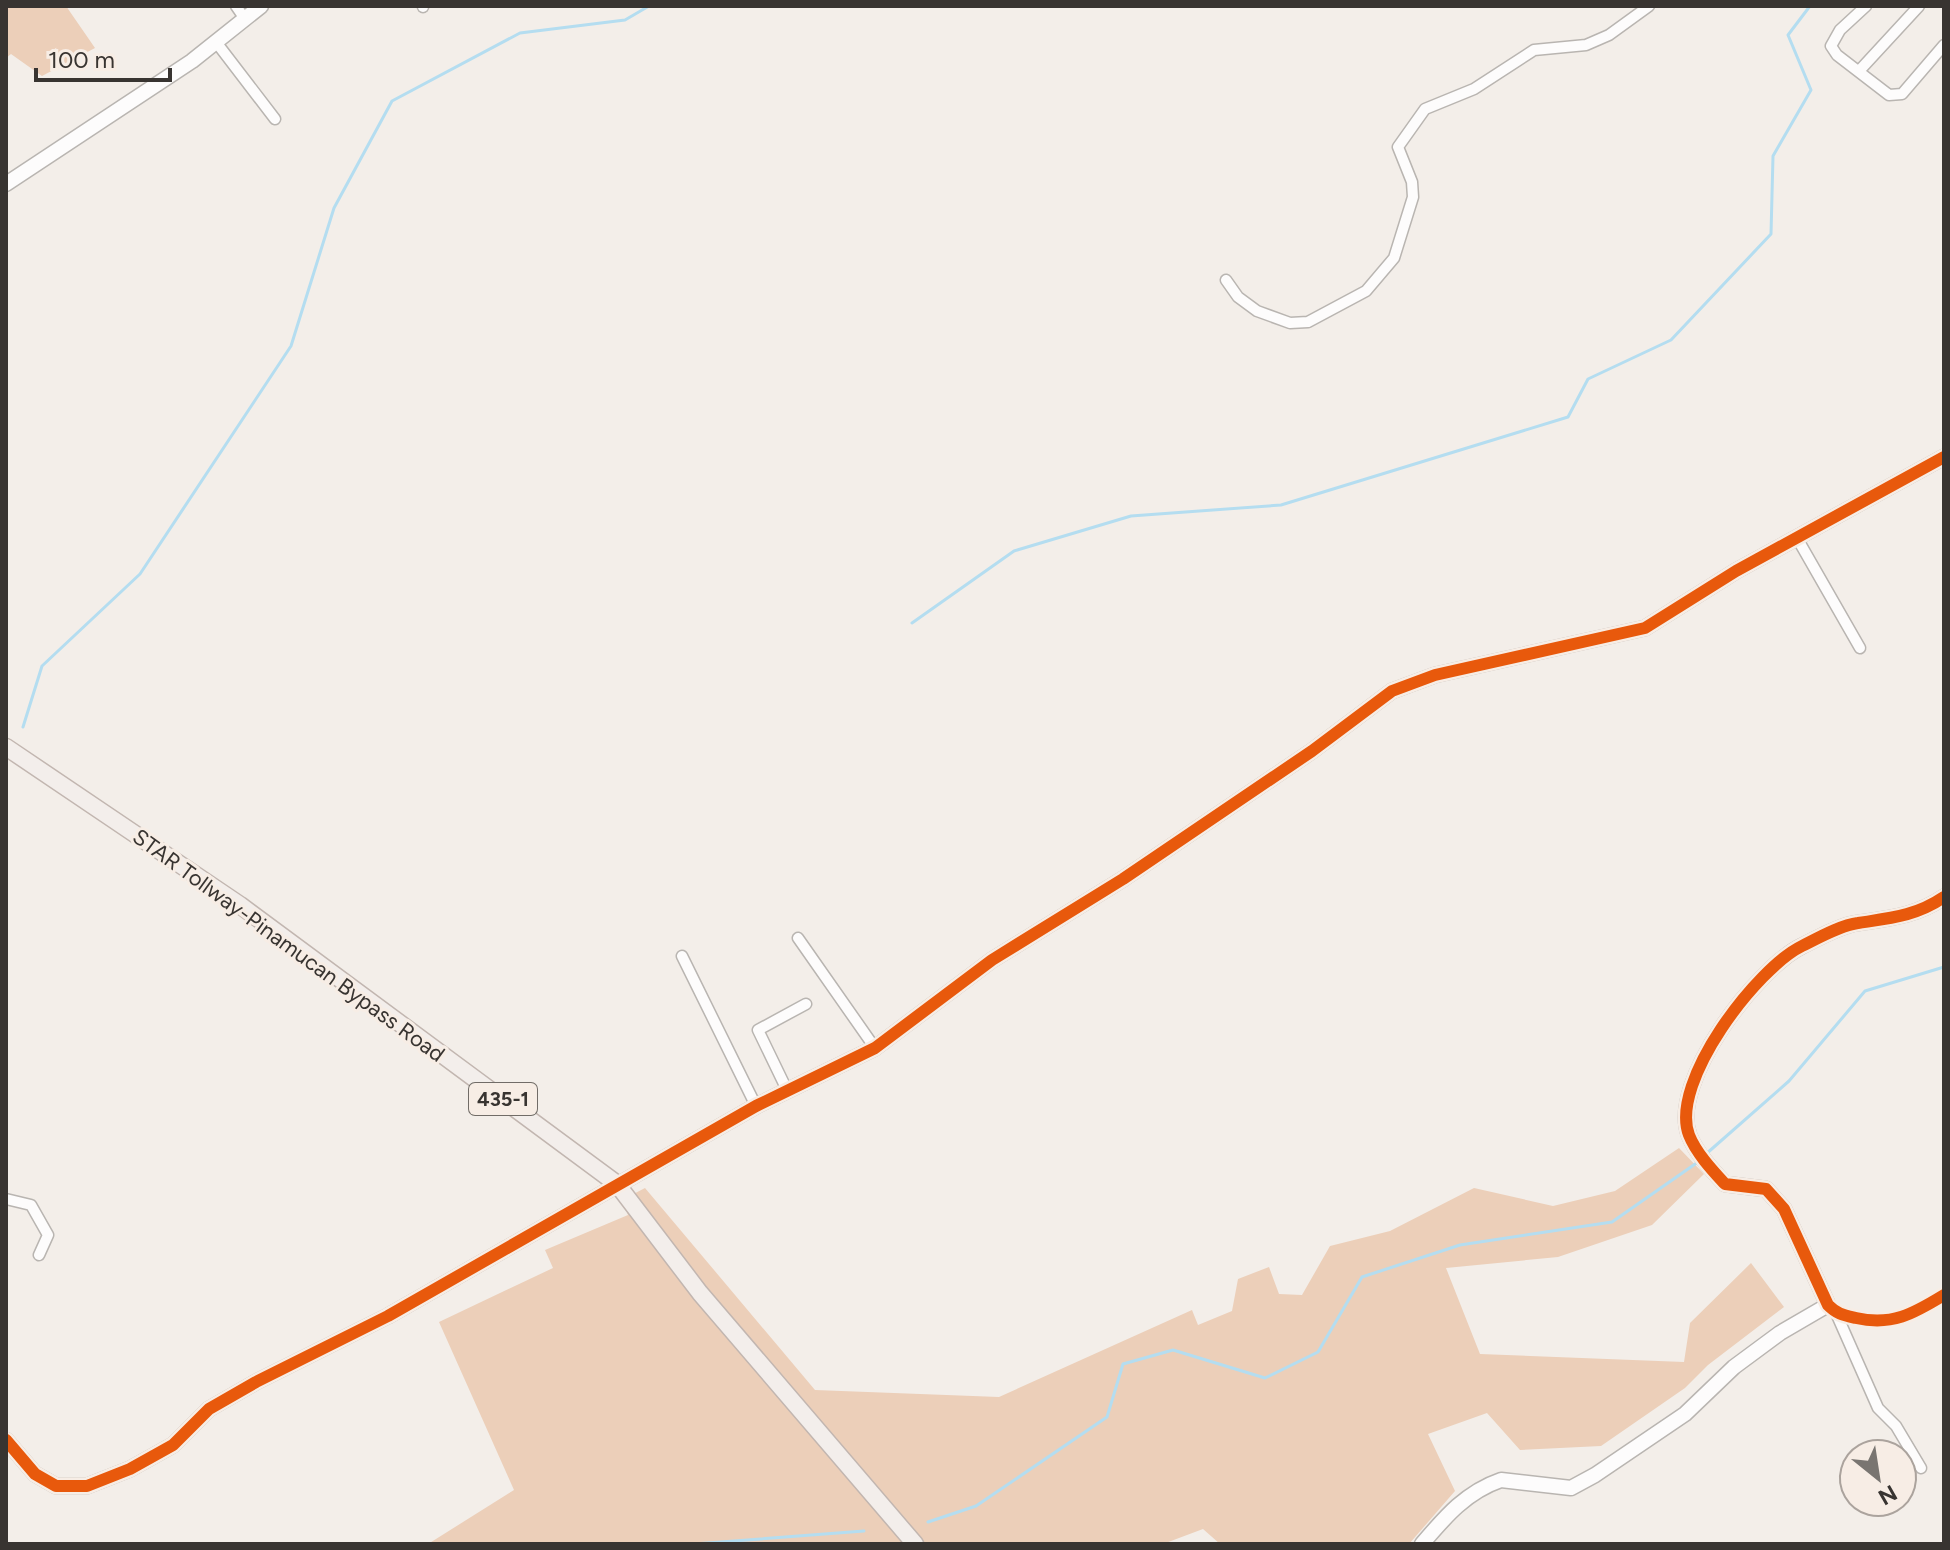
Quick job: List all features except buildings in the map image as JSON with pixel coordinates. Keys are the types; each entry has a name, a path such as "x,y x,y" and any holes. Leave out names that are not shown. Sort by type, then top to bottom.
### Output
{"main road":[{"name":"STAR Tollway-Pinamucan Bypass Road","path":"6,747 240,905 617,1184 700,1293 915,1544"}],"street":[{"path":"236,6 245,19"},
{"path":"6,184 216,42 261,6"},
{"path":"1226,280 1238,297 1257,311 1290,323 1308,322 1366,291 1394,258 1413,197 1412,182 1398,147 1425,109 1474,89 1534,50 1586,45 1609,35 1649,6"},
{"path":"1866,6 1832,40 1833,50 1894,97 1902,94 1944,45"},
{"path":"1859,71 1919,6"},
{"path":"216,42 275,119"},
{"path":"6,1440 48,1483 74,1488 102,1481 173,1445 209,1409 243,1389 388,1316 756,1106 875,1048 983,966 1123,879 1346,727 1392,691 1435,675 1645,628 1867,496 1944,457"},
{"path":"1797,538 1860,648"},
{"path":"1921,1468 1896,1426 1878,1408 1784,1209 1766,1189 1725,1184 1688,1134 1687,1115 1694,1081 1717,1032 1776,962 1800,947 1857,923 1921,913 1944,897"},
{"path":"798,938 875,1048"},
{"path":"682,956 756,1106"},
{"path":"787,1090 758,1030 806,1004"},
{"path":"6,1199 31,1205 48,1235 39,1255"},
{"path":"1422,1544 1454,1507 1501,1480 1571,1488 1595,1475 1685,1414 1734,1367 1780,1333 1832,1309 1888,1322 1904,1319 1944,1295"}],"shaded area":[{"path":"6,6 66,6 95,48 42,76 11,54 6,58"},
{"path":"1679,1148 1704,1174 1652,1225 1558,1257 1446,1268 1480,1354 1684,1362 1690,1323 1751,1263 1784,1307 1708,1365 1685,1388 1601,1446 1520,1450 1487,1413 1428,1434 1455,1491 1409,1544 1220,1544 1203,1529 1163,1544 428,1544 514,1490 439,1322 553,1268 545,1250 628,1215 622,1200 645,1188 815,1390 999,1397 1192,1310 1198,1325 1232,1311 1238,1279 1269,1267 1279,1294 1302,1295 1330,1246 1390,1231 1474,1188 1553,1206 1615,1191"}],"waterway":[{"path":"23,727 42,666 140,574 291,346 334,208 392,101 520,33 625,20 649,6"},
{"path":"912,623 1014,551 1131,516 1281,505 1568,417 1588,379 1671,340 1771,234 1773,156 1811,90 1788,35 1810,6"},
{"path":"1706,1154 1789,1081 1865,991 1944,967"},
{"path":"928,1522 976,1506 1107,1417 1123,1364 1173,1350 1265,1378 1318,1352 1362,1277 1460,1245 1612,1222 1698,1162"},
{"path":"694,1544 864,1531"}],"cycle path":[{"path":"6,1440 35,1474 56,1486 87,1486 130,1469 173,1445 209,1409 256,1382 388,1316 756,1106 875,1048 992,960 1123,879 1312,751 1392,691 1435,675 1645,628 1736,571 1944,457"},
{"path":"1944,897 1913,912 1837,929 1783,958 1741,1001 1721,1029 1692,1086 1686,1113 1692,1142 1725,1184 1766,1189 1784,1209 1828,1305 1834,1310 1869,1320 1891,1319 1912,1313 1944,1295"}]}
